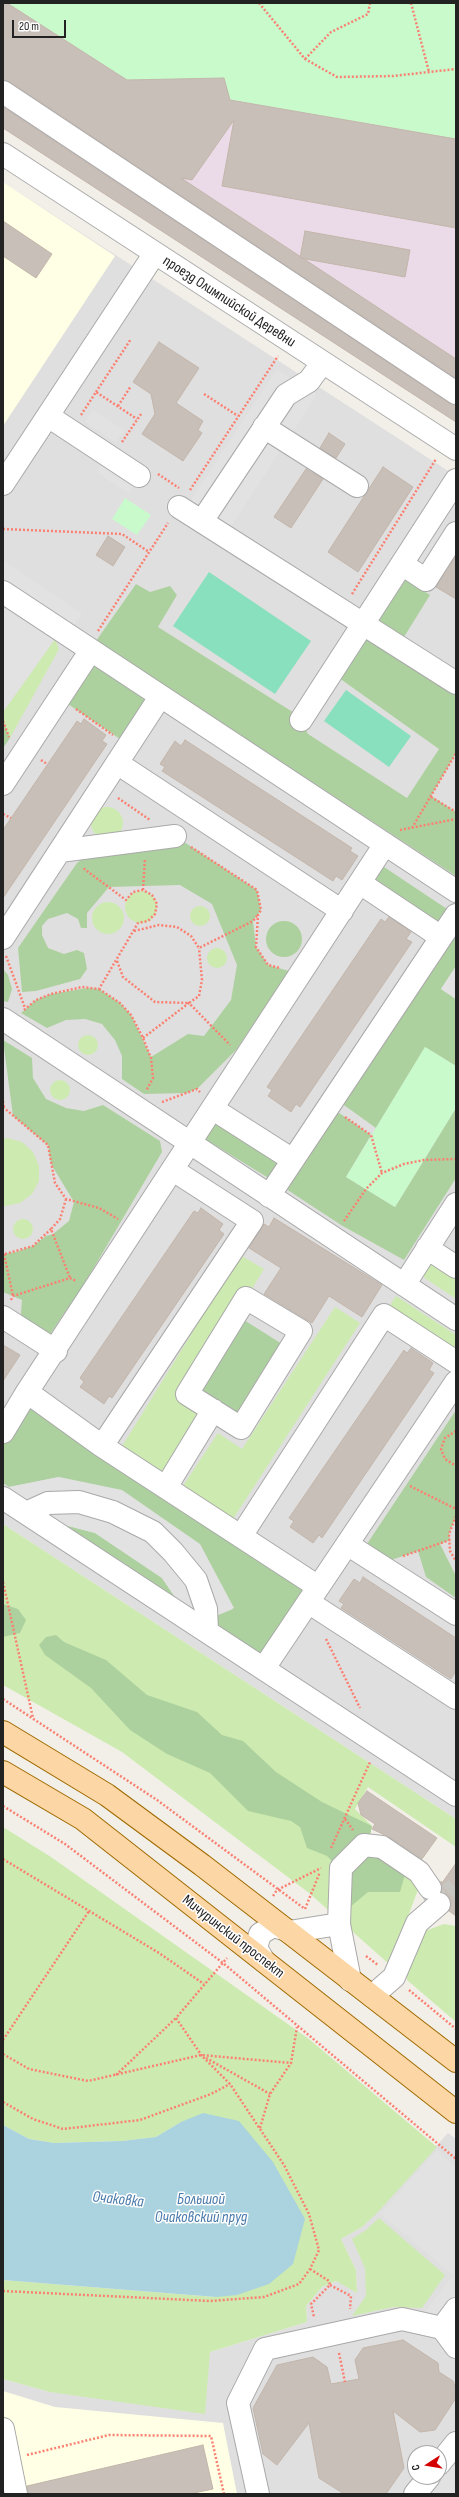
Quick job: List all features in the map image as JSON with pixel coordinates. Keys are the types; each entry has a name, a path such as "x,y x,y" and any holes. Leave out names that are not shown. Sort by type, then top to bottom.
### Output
{"main road":[{"path":"3,1732 107,1795 288,1931 456,2061"},
{"name":"Мичуринский проспект","path":"3,1772 82,1819 264,1960 456,2112"}],"street":[{"path":"3,92 456,393"},
{"name":"проезд Олимпийской Деревни","path":"3,154 288,340 447,453"},
{"path":"3,484 155,253"},
{"path":"202,521 286,395 309,381 316,370"},
{"path":"48,416 139,476"},
{"path":"264,427 357,486"},
{"path":"302,720 402,564 447,514 456,480"},
{"path":"179,507 342,609 456,683"},
{"path":"402,564 426,580 456,533"},
{"path":"3,592 456,891"},
{"path":"3,784 89,649"},
{"path":"3,938 160,697"},
{"path":"123,754 342,911"},
{"path":"60,851 175,836"},
{"path":"3,1432 16,1401 56,1351 360,883 379,840"},
{"path":"360,883 441,937"},
{"path":"269,1196 456,915"},
{"path":"8,1023 456,1319"},
{"path":"215,1106 292,1160"},
{"path":"102,1446 252,1221 173,1170"},
{"path":"404,1285 456,1204"},
{"path":"427,1248 456,1267"},
{"path":"246,1298 301,1331 241,1428 213,1410 187,1394 246,1298"},
{"path":"5,1312 56,1351"},
{"path":"241,1536 384,1315 456,1362"},
{"path":"264,1668 312,1594 456,1382"},
{"path":"16,1401 102,1446 165,1485 241,1536 312,1594 456,1698"},
{"path":"165,1485 171,1479 213,1410"},
{"path":"3,1498 456,1795"},
{"path":"26,1513 48,1504 79,1502 113,1512 153,1532 173,1552 196,1580 206,1609 207,1631"},
{"path":"347,1544 456,1614"},
{"path":"350,1980 339,1924 341,1868 364,1845 382,1847 419,1872 434,1896 417,1923 394,1977 372,1996"},
{"path":"264,1960 256,1948 260,1934 273,1926 288,1931 339,1924"},
{"path":"442,2328 456,2309"},
{"path":"258,2494 238,2403 265,2349 402,2319 442,2328 456,2347"},
{"path":"3,2429 16,2494"},
{"path":"447,2454 456,2443"},
{"path":"415,2494 422,2485"}],"path":[{"path":"259,3 305,59 337,77 456,69"},
{"path":"305,59 331,32 368,14 370,3"},
{"path":"411,3 429,72"},
{"path":"70,431 131,339"},
{"path":"89,649 149,552 288,340"},
{"path":"118,406 131,386"},
{"path":"96,392 138,419"},
{"path":"204,394 238,416"},
{"path":"342,609 447,453"},
{"path":"3,529 122,534 149,552"},
{"path":"59,698 123,754"},
{"path":"412,828 456,753"},
{"path":"101,787 257,890 262,910 253,921 199,948"},
{"path":"431,797 456,812"},
{"path":"3,814 11,818"},
{"path":"379,840 412,828 456,820"},
{"path":"60,851 126,900 133,892 143,890 152,895 157,904 155,914 148,921 138,923 99,989"},
{"path":"258,915 256,947 268,965 289,971 307,965"},
{"path":"134,931 159,925 177,927 191,936 199,948 202,980 199,996 143,1038"},
{"path":"3,948 25,1008"},
{"path":"116,960 123,977 155,1002 188,1004 245,1060"},
{"path":"8,1023 36,1000 59,992 82,987 99,989 120,1003 131,1015 143,1038 151,1058 153,1078 144,1094 149,1097"},
{"path":"157,1104 196,1089 215,1106"},
{"path":"3,1101 4,1107 24,1127 48,1145 55,1183 66,1199 99,1208 135,1228"},
{"path":"329,1106 372,1135 382,1173"},
{"path":"332,1238 366,1189 382,1173 411,1163 456,1160"},
{"path":"5,1312 13,1296 4,1254 33,1246 60,1219 66,1199"},
{"path":"51,1229 70,1278 94,1292"},
{"path":"13,1296 70,1278"},
{"path":"456,1431 445,1438 441,1449 445,1459 456,1466"},
{"path":"392,1477 456,1510"},
{"path":"456,1516 449,1534 450,1551 456,1561"},
{"path":"379,1564 450,1540"},
{"path":"3,1582 33,1718"},
{"path":"325,1637 364,1715"},
{"path":"3,1699 157,1800 277,1890 322,1868"},
{"path":"359,1789 378,1744"},
{"path":"3,1806 66,1844 223,1963 456,2159"},
{"path":"3,1859 159,1953 204,1984"},
{"path":"3,2040 89,1911"},
{"path":"116,2075 176,2018 223,1963"},
{"path":"3,2291 210,2301 264,2296 299,2284 310,2270 319,2250 309,2214 284,2165 230,2084 201,2055 176,2018"},
{"path":"260,2128 270,2094 291,2063 297,2026"},
{"path":"3,2054 29,2069 88,2081 201,2055 291,2063"},
{"path":"201,2055 270,2094"},
{"path":"3,2102 32,2119 63,2129 140,2120 210,2094 230,2084"},
{"path":"310,2270 329,2281 330,2285 351,2296 352,2309 344,2310"},
{"path":"318,2316 313,2317 311,2304 330,2285"},
{"path":"9,2459 109,2435 211,2436 224,2494"}],"shaded area":[{"path":"3,3 7,3 127,80 224,78 230,100 456,139 456,422 3,128"},
{"path":"3,182 456,476 456,1819 3,1524"},
{"path":"3,182 115,256 3,426"},
{"path":"277,369 317,395 230,528 190,501"},
{"path":"93,410 124,430 116,443 85,422"},
{"path":"104,461 137,482 129,494 96,472"},
{"path":"3,560 82,614 67,636 55,639 3,712"},
{"path":"456,966 456,999 441,989"},
{"path":"59,1477 122,1490 200,1544 234,1608 206,1620 177,1600 162,1578 95,1533 57,1523 9,1487"},
{"path":"448,2133 456,2139 456,2494 3,2494 3,2379 50,2392 210,2352 307,2322 306,2306 322,2287 337,2281 357,2293 356,2270 341,2239 362,2227"},
{"path":"437,2150 456,2168 456,2344 426,2311 453,2275 380,2214"},
{"path":"3,2391 55,2407 223,2423 237,2494 3,2494"},
{"path":"456,2454 456,2494 432,2494 428,2491 433,2485 447,2485 447,2466"}],"green space":[{"path":"7,3 456,3 456,139 230,100 127,80"},
{"path":"125,498 151,515 137,535 112,519"},
{"path":"209,572 311,641 275,694 173,626"},
{"path":"402,577 430,595 404,637 376,619"},
{"path":"136,584 150,592 170,586 177,595 158,627 299,716 308,734 407,798 439,749 332,673 364,623 456,683 456,753 431,796 456,812 456,876 96,641"},
{"path":"55,639 59,649 10,738 3,721 3,712"},
{"path":"85,660 154,706 129,745 59,698"},
{"path":"346,690 411,736 389,767 324,721"},
{"path":"3,721 10,738 3,748"},
{"path":"104,807 110,807 120,814 123,823 122,829 116,836 110,839 104,839 94,832 91,826 91,820 98,810"},
{"path":"175,836 257,890 261,910 253,921 256,947 268,965 289,971 236,1050 197,1089 186,1093 144,1094 122,1079 122,1056 115,1040 102,1024 85,1019 66,1020 47,1028 21,1013 36,1000 51,994 87,988 99,989 120,1003 131,1015 151,1057 188,1034 204,1036 231,1000 237,965 212,904 180,885 109,887 87,913 87,928 81,928 78,919 67,913 48,919 42,926 42,935 48,948 64,954 77,950 84,953 87,969 80,979 36,991 22,992 18,948 77,863 93,851"},
{"path":"375,861 456,915 456,966 441,989 456,999 456,1066 425,1047 376,1128 334,1098 441,937 360,883"},
{"path":"138,891 144,891 154,898 157,907 156,913 150,920 144,923 138,923 128,916 125,910 125,904 132,894"},
{"path":"105,902 111,902 121,909 124,918 123,924 117,931 111,934 105,934 95,927 92,921 92,915 99,905"},
{"path":"196,906 204,906 210,912 210,920 204,926 196,926 190,920 190,912"},
{"path":"288,921 297,926 301,932 301,946 297,952 288,957 280,957 271,952 267,946 266,935 271,926 277,922"},
{"path":"213,948 221,948 227,954 227,962 221,968 213,968 207,962 207,954"},
{"path":"3,969 8,975 12,989 8,1002 3,1001"},
{"path":"84,1035 92,1035 98,1041 98,1049 92,1055 84,1055 78,1049 78,1041"},
{"path":"3,1040 32,1058 33,1078 46,1099 66,1108 84,1111 103,1105 160,1141 162,1152 83,1286 44,1343 22,1330 22,1300 3,1292 3,1254 16,1252 33,1246 46,1236 53,1234 69,1221 74,1202 51,1164 48,1145 13,1116"},
{"path":"425,1047 456,1066 456,1108 395,1207 346,1177"},
{"path":"56,1080 64,1080 70,1086 70,1094 64,1100 56,1100 50,1094 50,1086"},
{"path":"329,1106 371,1135 346,1177 395,1207 456,1108 456,1178 404,1260 341,1225 277,1183"},
{"path":"213,1109 285,1155 270,1179 197,1134"},
{"path":"7,1138 22,1142 33,1152 39,1166 39,1181 32,1194 20,1203 3,1206 3,1139"},
{"path":"23,1219 30,1222 33,1229 30,1236 23,1239 16,1236 13,1229 16,1222"},
{"path":"427,1248 456,1267 456,1299 413,1270"},
{"path":"240,1255 264,1269 236,1315 213,1410 171,1479 121,1448"},
{"path":"396,1296 456,1335 456,1362 384,1315"},
{"path":"335,1307 360,1323 233,1519 183,1486 218,1433 242,1449"},
{"path":"236,1315 290,1349 241,1428 187,1394"},
{"path":"27,1392 317,1586 264,1668 206,1620 233,1609 59,1477 9,1487 3,1483 3,1432"},
{"path":"456,1410 456,1516 449,1534 450,1540 440,1544 456,1576 456,1598 426,1577 418,1551 379,1564 361,1553"},
{"path":"57,1523 95,1533 162,1578 177,1600"},
{"path":"3,1524 456,1819 456,1847 368,1787 355,1809 372,1826 367,1850 422,1879 390,1965 309,1893 122,1752 3,1685"},
{"path":"3,1604 18,1609 26,1620 20,1633 3,1637"},
{"path":"56,1635 64,1642 106,1660 147,1695 197,1712 222,1735 243,1741 276,1772 322,1802 372,1826 367,1850 406,1871 400,1892 368,1892 343,1913 334,1863 327,1856 307,1848 300,1827 291,1821 248,1811 210,1773 167,1754 130,1730 91,1688 45,1655 39,1645 46,1637"},
{"path":"3,1827 51,1857 309,2039 437,2147 377,2213 362,2227 341,2239 356,2270 357,2293 336,2281 322,2287 306,2306 307,2322 210,2352 205,2414 50,2392 3,2379 3,2280 215,2297 181,2122 156,2137 122,2141 54,2143 29,2139 3,2125"},
{"path":"444,1924 456,1926 456,2022 407,1980 407,1973 425,1931"},
{"path":"379,2218 445,2275 422,2308 393,2307 352,2316 366,2296 365,2268 352,2239 366,2230"}],"water":[{"name":"Большой Очаковский пруд","path":"203,2113 239,2121 273,2162 305,2219 293,2264 269,2284 237,2295 216,2297 3,2280 3,2125 29,2139 54,2143 122,2141 156,2137 181,2122"}],"building":[{"path":"3,3 7,3 127,80 224,78 230,100 456,139 456,228 222,186 234,120 192,180 181,178 456,359 456,378 10,82 3,80"},
{"path":"3,107 449,403 456,405 456,422 3,128"},
{"path":"3,221 52,254 36,278 3,256"},
{"path":"305,231 410,250 405,277 300,258"},
{"path":"159,342 199,368 176,403 203,421 198,430 202,433 183,461 142,434 155,414 151,394 133,382"},
{"path":"329,433 345,444 336,458 320,448"},
{"path":"383,467 413,487 358,572 328,552"},
{"path":"306,469 323,479 291,528 274,517"},
{"path":"108,536 125,547 113,566 96,555"},
{"path":"456,556 456,599 436,587"},
{"path":"84,719 106,735 102,741 107,744 3,898 3,830 77,721 81,724"},
{"path":"185,740 352,848 350,851 358,856 342,880 336,876 333,881 162,771 165,767 160,764 175,741 181,746"},
{"path":"389,917 411,932 406,939 412,942 300,1107 296,1104 291,1112 268,1096 272,1090 267,1087 381,919 385,922"},
{"path":"201,1208 223,1224 219,1230 224,1234 112,1398 109,1396 104,1404 80,1387 84,1382 80,1378 194,1211 198,1213"},
{"path":"274,1218 382,1285 362,1317 329,1296 312,1323 264,1294 281,1268 249,1248 264,1224 269,1227"},
{"path":"3,1345 20,1355 3,1381"},
{"path":"411,1348 433,1363 429,1370 434,1373 322,1538 319,1535 313,1543 290,1527 294,1521 289,1518 404,1350 407,1353"},
{"path":"363,1577 456,1638 456,1671 451,1679 341,1608 344,1604 339,1601 354,1579 360,1583"},
{"path":"367,1791 437,1838 422,1859 389,1837 372,1829 375,1824 361,1815 358,1803"},
{"path":"456,1863 456,1916 449,1911 451,1901 448,1896 442,1892 441,1881 442,1883"},
{"path":"403,2340 438,2363 439,2372 453,2381 456,2389 456,2398 435,2430 420,2432 393,2411 404,2468 386,2494 344,2494 319,2478 309,2423 277,2465 263,2454 253,2408 277,2365 313,2357 327,2367 331,2384 359,2379 355,2360 363,2348"},
{"path":"203,2445 213,2489 189,2494 28,2494 27,2486"}],"tunnel":[{"path":"430,1888 439,1904 456,1888"}],"water label":[{"name":"Очаковка","path":"118,2200"}]}
